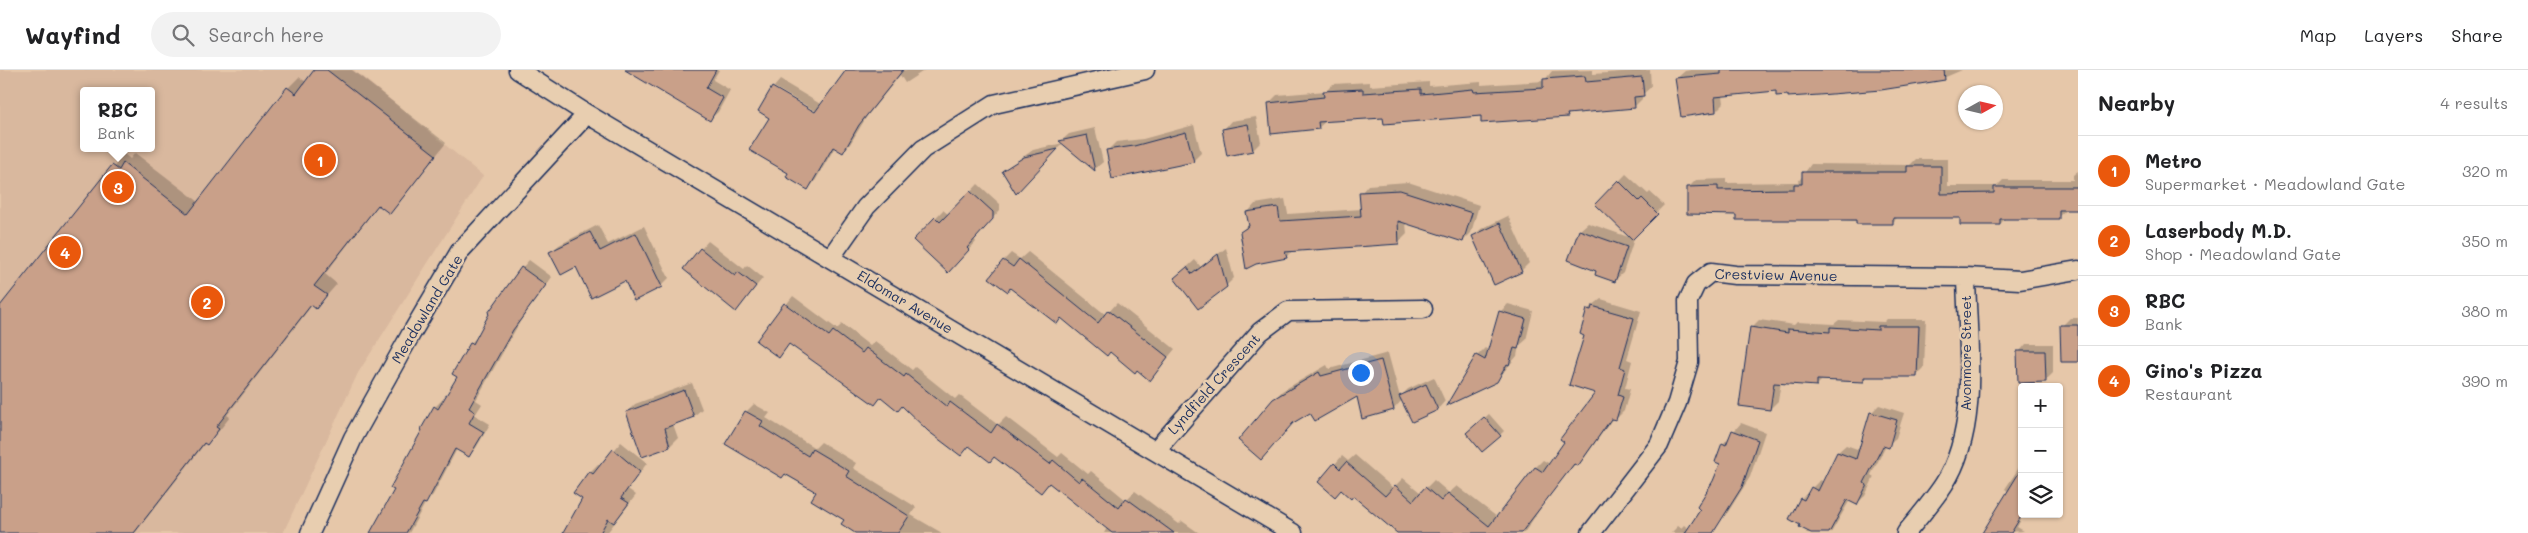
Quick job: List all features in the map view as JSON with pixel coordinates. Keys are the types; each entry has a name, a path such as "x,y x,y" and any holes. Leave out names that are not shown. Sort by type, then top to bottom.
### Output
{"street":[{"name":"Eldomar Avenue","path":"518,70 587,114 1294,533"},
{"path":"831,257 866,207 923,150 994,104 1145,70"},
{"name":"Meadowland Gate","path":"310,533 353,438 410,334 460,251 587,114"},
{"name":"Crestview Avenue","path":"1591,533 1659,445 1677,403 1689,362 1688,301 1696,284 1711,272 1735,275 1966,277 2020,280 2078,270"},
{"name":"Avonmore Street","path":"1906,533 1945,483 1963,441 1968,404 1966,277"},
{"name":"Lyndfield Crescent","path":"1155,451 1260,332 1288,311 1423,309"}],"shaded area":[{"path":"0,70 354,70 483,176 358,373 283,533 0,533"}],"building":[{"path":"314,70 327,70 436,155 390,214 378,205 314,286 327,295 316,309 311,305 216,427 219,429 207,445 204,443 134,533 0,533 0,306 112,165 119,170 123,163 188,214 287,87 296,94"},
{"path":"625,70 716,70 706,88 723,98 710,121"},
{"path":"846,70 903,70 859,125 843,153 833,147 808,190 786,177 788,173 749,150 769,118 758,111 772,87 815,112"},
{"path":"1721,70 1944,70 1945,80 1881,90 1819,95 1776,96 1776,91 1715,97 1716,112 1681,117 1675,78 1721,74"},
{"path":"1585,76 1586,82 1642,77 1644,96 1634,97 1635,108 1567,114 1568,117 1481,123 1481,116 1384,124 1383,118 1318,122 1319,129 1271,134 1268,103 1324,97 1323,91 1363,89 1363,93 1421,89 1421,94 1473,89 1474,92 1543,88 1543,79"},
{"path":"1248,124 1253,151 1227,156 1222,129"},
{"path":"1186,132 1194,162 1112,179 1106,150 1134,146"},
{"path":"1087,135 1095,171 1059,141"},
{"path":"1058,149 1016,194 1002,171 1024,157"},
{"path":"1907,166 1941,166 1941,194 1994,193 1994,187 2078,187 2078,210 2059,210 2059,219 2000,219 2000,225 1960,225 1960,218 1893,218 1893,224 1856,224 1856,220 1736,220 1736,215 1687,214 1687,187 1718,186 1718,190 1794,189 1794,184 1802,184 1802,172 1907,172"},
{"path":"1618,180 1639,201 1642,198 1658,214 1632,240 1595,204"},
{"path":"1400,190 1472,213 1463,242 1398,221 1399,244 1285,252 1287,258 1256,264 1246,269 1240,232 1249,226 1246,212 1278,207 1280,221 1361,216 1359,192"},
{"path":"970,191 993,212 993,219 948,273 913,240 935,217 940,222"},
{"path":"1500,223 1522,272 1494,285 1472,236"},
{"path":"1579,230 1627,247 1615,282 1595,275 1596,271 1568,260"},
{"path":"590,232 600,251 636,233 662,287 634,301 625,281 591,298 576,267 561,275 549,252"},
{"path":"700,248 735,276 738,272 756,286 736,312 683,269"},
{"path":"1218,254 1227,287 1198,309 1174,278 1187,267 1192,274"},
{"path":"1019,259 1098,323 1108,310 1168,357 1150,381 1137,370 1135,373 1110,352 1107,356 1061,318 1057,324 1010,288 1008,292 989,278 1003,260 1013,267"},
{"path":"521,267 546,285 513,330 469,408 475,412 469,423 484,432 469,457 455,449 426,504 423,503 406,533 370,533 394,490 390,488 421,429 434,406 438,409 457,377 452,374 470,343 473,344 488,313"},
{"path":"784,303 829,336 833,331 862,353 866,348 904,377 906,374 947,407 950,402 991,433 997,424 1050,464 1053,460 1079,482 1082,478 1119,508 1126,498 1174,533 1112,533 1049,483 1041,493 994,457 990,462 969,446 961,456 928,431 902,406 898,411 881,397 875,405 789,344 779,358 756,341"},
{"path":"1592,306 1634,318 1620,367 1625,369 1618,395 1623,397 1616,420 1611,419 1578,466 1574,464 1521,533 1397,533 1353,496 1351,499 1341,490 1335,497 1318,482 1334,463 1340,469 1346,462 1385,496 1395,485 1413,501 1425,487 1441,501 1448,493 1489,526 1535,467 1543,472 1564,442 1560,439 1595,393 1569,385 1584,336 1580,334 1587,309 1591,310"},
{"path":"1499,311 1526,319 1518,349 1514,348 1509,365 1507,364 1497,382 1446,406 1476,355 1485,360"},
{"path":"2060,325 2078,325 2078,362 2061,362"},
{"path":"1878,326 1919,326 1917,377 1864,377 1864,382 1817,380 1817,386 1774,383 1770,410 1739,406 1750,327 1788,333 1788,329 1830,332 1830,327 1878,330"},
{"path":"2017,351 2045,351 2046,382 2018,383"},
{"path":"1381,360 1394,410 1362,419 1357,397 1315,421 1310,413 1293,423 1261,460 1238,440 1273,399 1319,372 1321,376"},
{"path":"1426,384 1438,410 1412,422 1399,396"},
{"path":"684,390 694,417 665,428 670,447 642,457 626,412"},
{"path":"745,411 763,421 760,426 808,456 812,449 849,471 846,476 909,516 898,533 855,533 841,524 844,520 811,500 816,492 785,474 782,478 725,444"},
{"path":"1870,412 1897,420 1889,448 1883,446 1864,483 1867,485 1857,505 1847,500 1829,533 1811,533 1799,527 1800,525 1789,519 1800,498 1804,500 1811,487 1818,491 1837,452 1856,459"},
{"path":"1484,417 1501,436 1482,452 1466,433"},
{"path":"1732,430 1758,440 1742,487 1713,533 1685,533 1700,510 1697,507 1713,481 1720,464 1715,462 1722,443 1726,445"},
{"path":"613,449 640,472 621,498 629,503 614,523 608,519 600,533 563,533 582,499 573,493 589,471 593,474"},
{"path":"2018,474 2018,518 2020,518 2011,533 1982,533"}],"place":[{"name":"Metro","path":"320,160"},
{"name":"RBC","path":"118,187"},
{"name":"Gino's Pizza","path":"65,252"},
{"name":"Laserbody M.D.","path":"207,302"}]}
